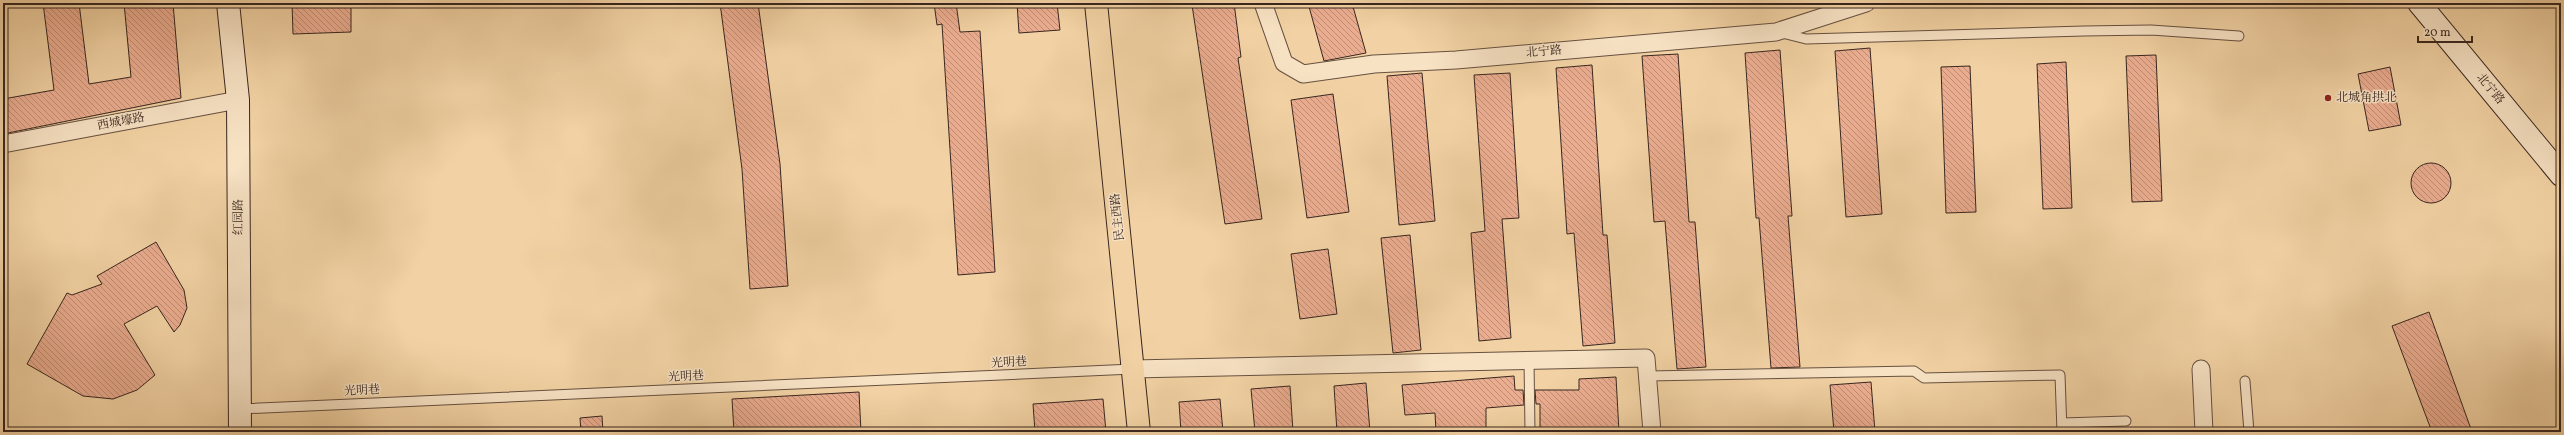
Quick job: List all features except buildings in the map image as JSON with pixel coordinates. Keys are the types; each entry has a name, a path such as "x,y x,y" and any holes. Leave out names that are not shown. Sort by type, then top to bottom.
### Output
{"main road":[{"name":"红园路","path":"228,3 238,100 240,432"},
{"name":"民主西路","path":"1096,3 1139,432"},
{"name":"北宁路","path":"2419,3 2561,175"}],"street":[{"name":"北宁路","path":"1263,3 1284,63 1304,74 1374,64 1456,60 1776,32 1866,3"},
{"name":"西城壕路","path":"3,144 238,100"},
{"path":"1133,369 1646,358 1652,432"},
{"path":"2200,369 2204,432"}],"lane":[{"path":"1776,32 1806,39 2151,30 2239,36"},
{"path":"1529,360 1530,432"},
{"name":"光明巷","path":"239,409 1133,369"},
{"path":"1648,376 1914,371 1924,378 2060,375 2062,428 2126,421"},
{"path":"2245,381 2249,432"}],"place":[{"name":"北城角拱北","path":"2328,98"}]}
